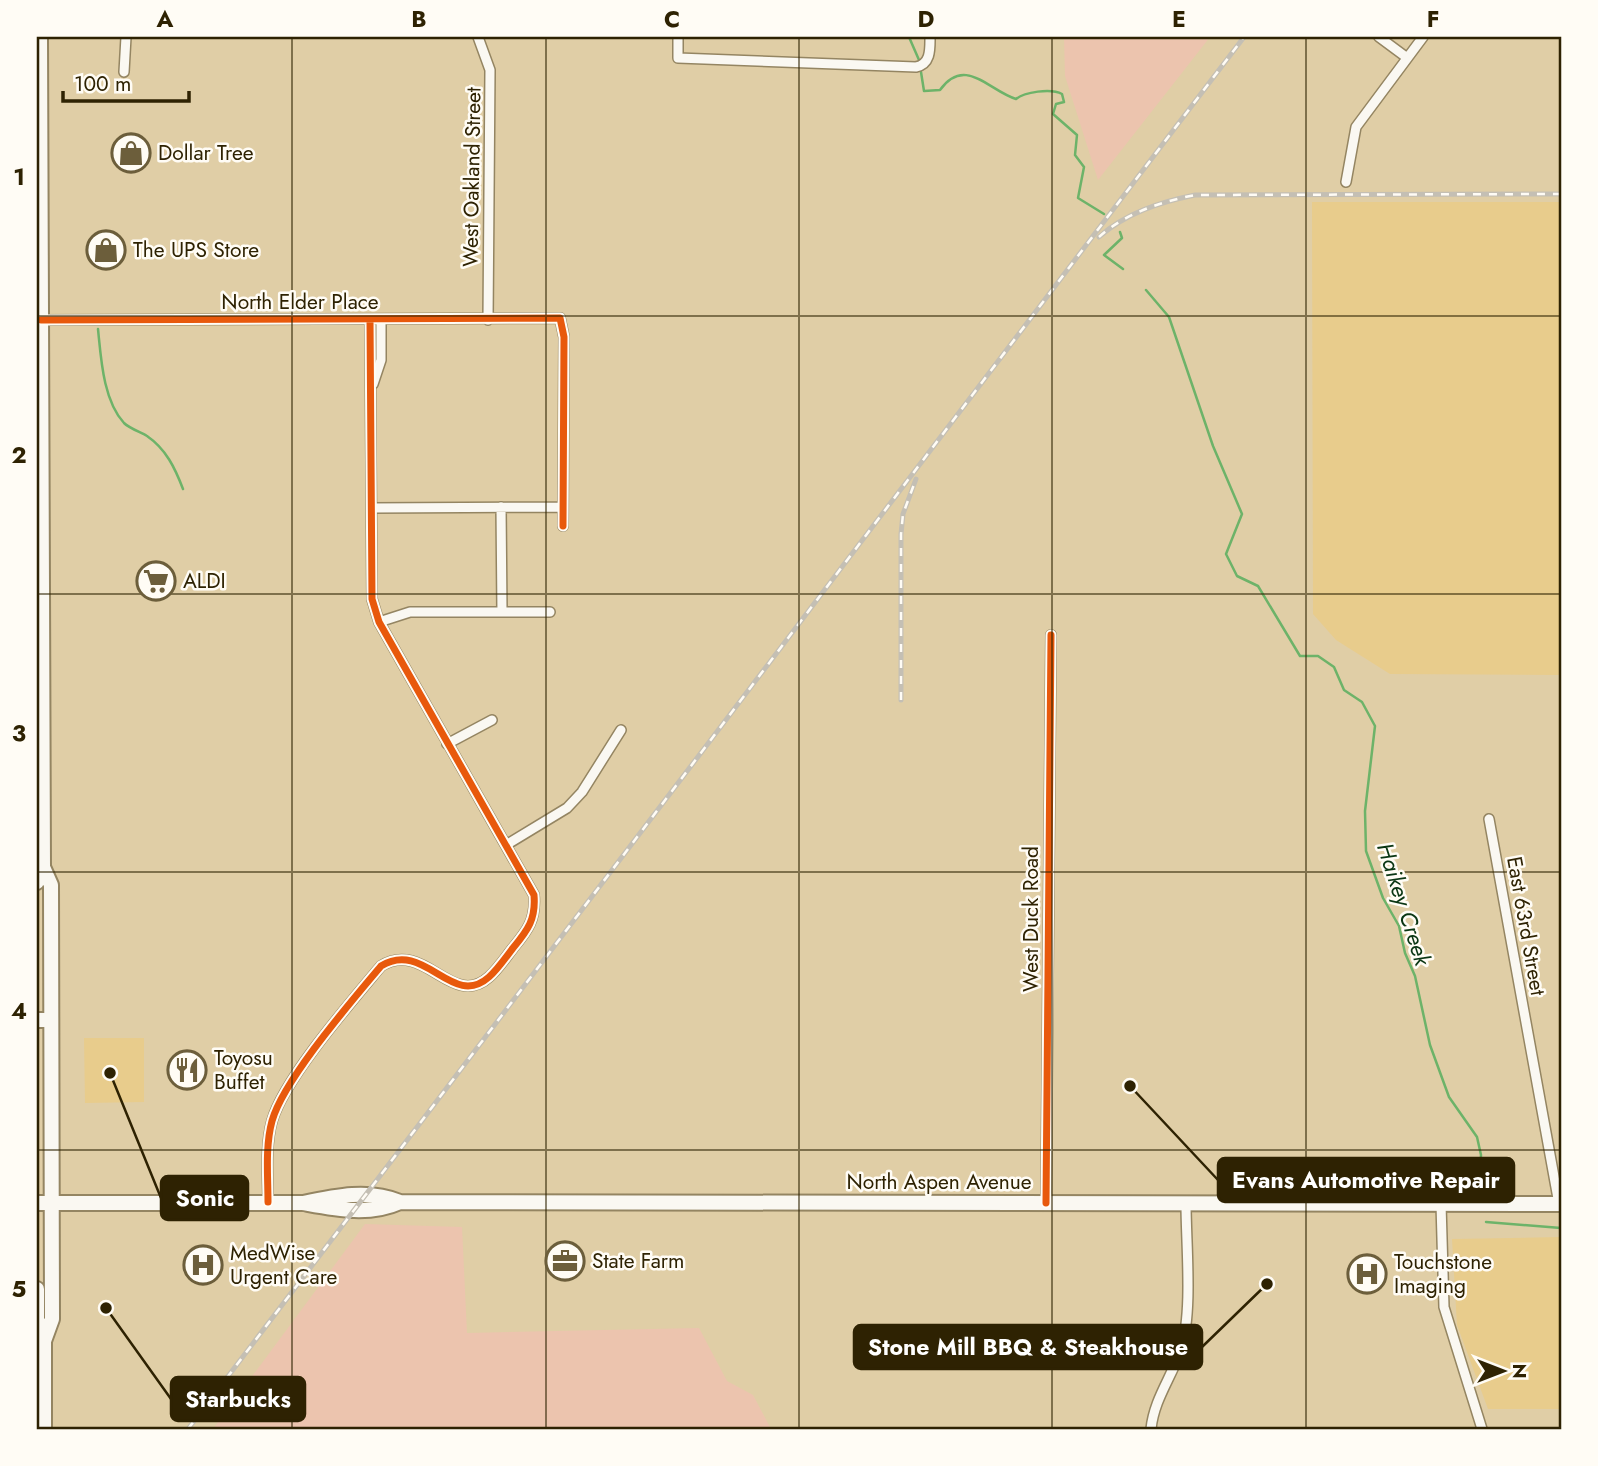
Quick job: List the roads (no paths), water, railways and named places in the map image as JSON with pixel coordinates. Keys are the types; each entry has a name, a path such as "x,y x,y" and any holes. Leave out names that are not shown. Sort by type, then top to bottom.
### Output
{"main road":[{"path":"37,882 43,867 41,320 38,216 40,37"},
{"path":"43,867 51,885 44,1020 44,1203 52,1319 44,1341"},
{"name":"North Aspen Avenue","path":"44,1203 268,1202 303,1203 338,1210 383,1210 400,1202 1560,1204"},
{"path":"37,1289 37,1320 44,1341 44,1429"}],"street":[{"path":"124,72 126,37"},
{"name":"West Oakland Street","path":"478,37 491,70 488,320"},
{"path":"678,37 678,58 916,67 925,64 929,57 930,37"},
{"path":"1379,37 1406,57"},
{"path":"1346,182 1356,127 1423,37"},
{"name":"North Elder Place","path":"41,320 560,318 564,337 564,507"},
{"path":"268,1202 268,1153 278,1105 291,1083 381,966 392,959 413,960 451,983 477,984 489,978 532,925 535,909 534,895 379,622 372,599 370,320"},
{"path":"372,385 381,360 381,320"},
{"path":"501,507 502,612"},
{"path":"372,508 564,507 563,526"},
{"path":"379,622 410,612 550,612"},
{"name":"West Duck Road","path":"1046,1203 1051,635"},
{"path":"447,744 492,720"},
{"path":"506,845 567,808 582,792 621,730"},
{"name":"East 63rd Street","path":"1489,820 1560,1204"},
{"path":"1152,1429 1157,1402 1181,1348 1185,1323 1186,1204"},
{"path":"1441,1204 1443,1301 1482,1429"}],"waterway":[{"path":"909,37 919,60"},
{"name":"Haikey Creek","path":"921,72 924,91 940,90 949,80 968,75 1016,99 1038,92 1062,94 1064,102 1056,104 1053,114 1077,135 1075,155 1084,167 1078,198 1104,214"},
{"name":"Haikey Creek","path":"1120,232 1122,238 1104,255 1123,269"},
{"name":"Haikey Creek","path":"1146,290 1169,317 1213,446 1242,514 1226,554 1237,576 1258,586 1300,656 1318,656 1334,667 1344,690 1362,702 1375,726 1365,811 1366,851 1383,898 1399,926 1405,953 1415,976 1430,1045 1449,1097 1477,1137 1481,1155 1479,1187"},
{"path":"98,329 104,378 117,414 126,425 147,436 160,447 173,466 183,489"},
{"name":"Haikey Creek","path":"1486,1222 1561,1228"}],"railway":[{"path":"188,1429 1244,37"},
{"path":"1099,237 1120,221 1144,210 1195,195 1561,194"},
{"path":"901,700 901,534 903,514 916,479"}],"place":[{"name":"Dollar Tree","path":"131,153"},
{"name":"The UPS Store","path":"106,250"},
{"name":"ALDI","path":"156,581"},
{"name":"Toyosu Buffet","path":"187,1070"},
{"name":"Sonic","path":"110,1073"},
{"name":"Evans Automotive Repair","path":"1130,1086"},
{"name":"State Farm","path":"565,1261"},
{"name":"MedWise Urgent Care","path":"203,1265"},
{"name":"Touchstone Imaging","path":"1367,1274"},
{"name":"Stone Mill BBQ & Steakhouse","path":"1267,1284"},
{"name":"Starbucks","path":"106,1308"}]}
